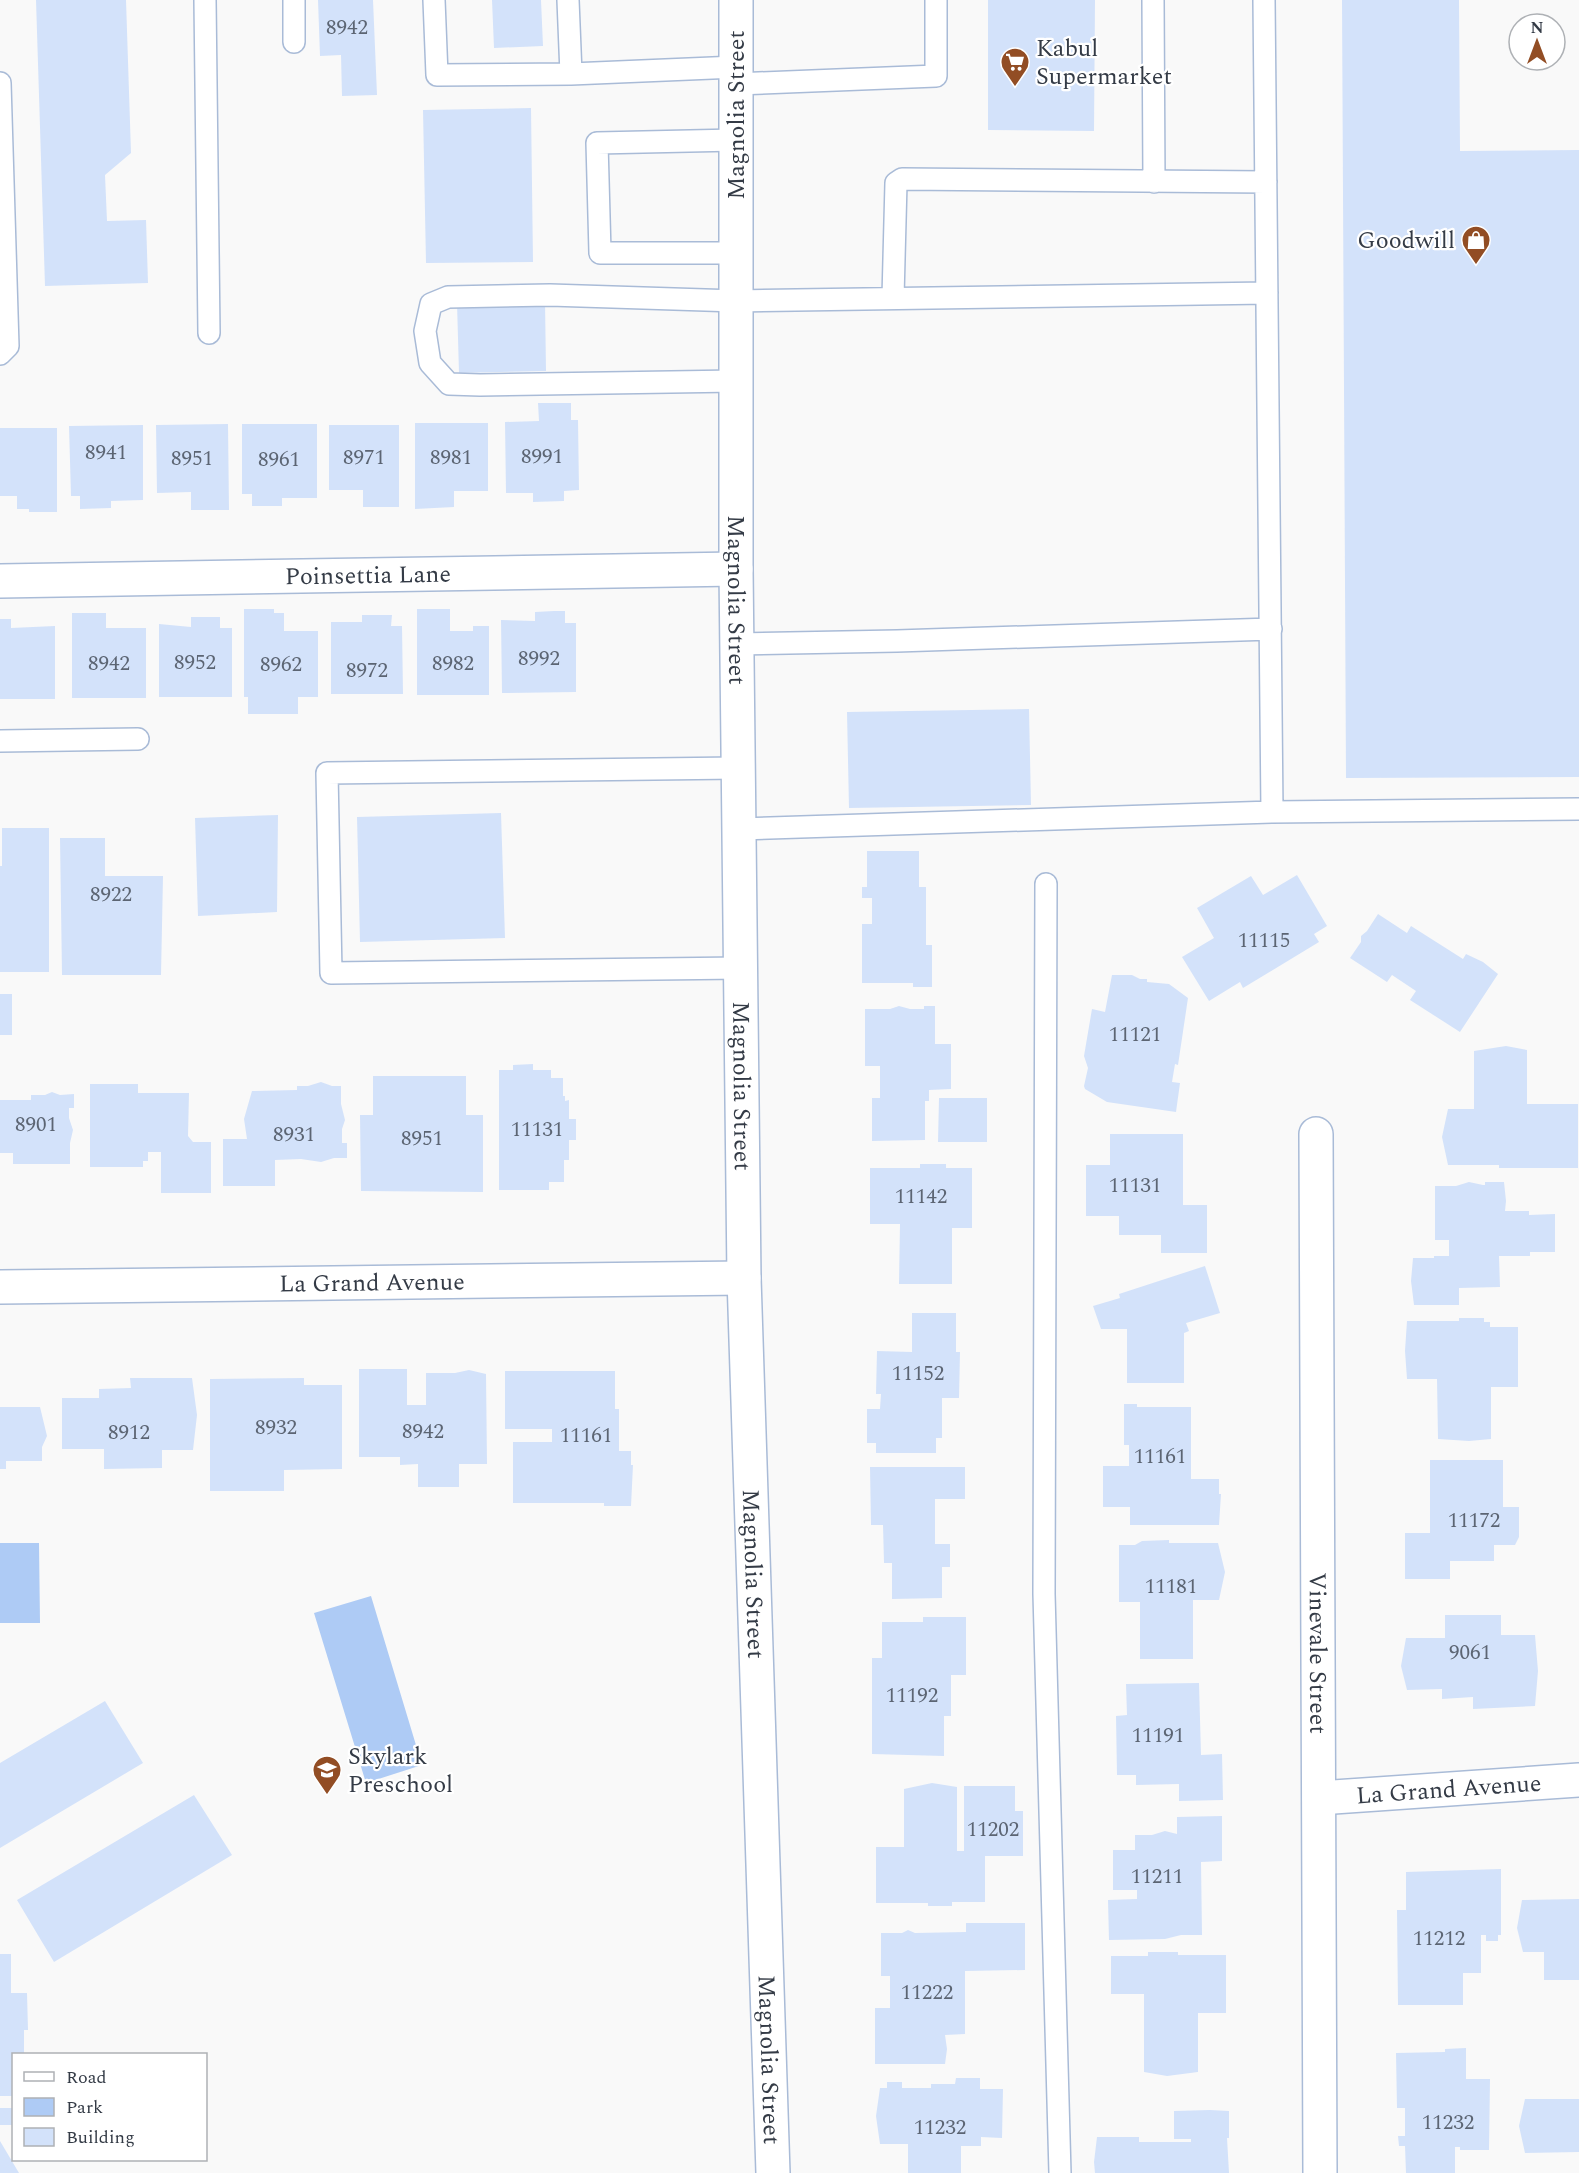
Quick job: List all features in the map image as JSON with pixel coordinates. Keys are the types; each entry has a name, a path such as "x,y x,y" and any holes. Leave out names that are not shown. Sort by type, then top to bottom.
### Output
{"street":[{"name":"Magnolia Street","path":"736,0 735,569 744,1278 773,2173"},
{"name":"Poinsettia Lane","path":"0,581 735,569"},
{"name":"Vinevale Street","path":"1316,1134 1320,2173"},
{"name":"La Grand Avenue","path":"0,1287 744,1278"},
{"name":"La Grand Avenue","path":"1319,1798 1579,1780"}],"lane":[{"path":"206,0 209,333"},
{"path":"294,0 294,42"},
{"path":"434,0 437,75 736,76 936,76 936,0"},
{"path":"568,0 571,74"},
{"path":"1154,0 1154,182"},
{"path":"1264,0 1272,812"},
{"path":"0,83 8,346 0,354"},
{"path":"736,140 597,143 600,254 736,254"},
{"path":"894,297 896,183 902,179 1266,182"},
{"path":"736,381 449,384 430,363 425,331 431,304 448,297 550,295 736,301 1267,293"},
{"path":"737,644 1271,629"},
{"path":"0,741 138,739"},
{"path":"738,768 327,773 331,973 741,968"},
{"path":"739,829 1272,812 1579,809"},
{"path":"1046,884 1044,1594 1060,2173"}],"green space":[{"path":"0,1543 39,1543 40,1623 0,1623"},
{"path":"371,1596 422,1765 366,1783 314,1613"}],"building":[{"path":"36,0 126,0 131,153 105,175 107,221 146,220 148,283 45,286"},
{"path":"318,0 373,0 377,95 342,96 341,55 320,56"},
{"path":"492,0 541,0 543,46 494,48"},
{"path":"988,0 1095,0 1094,131 988,130"},
{"path":"1342,0 1459,0 1460,151 1579,150 1579,777 1346,778"},
{"path":"531,108 533,262 426,263 423,110"},
{"path":"545,301 546,371 459,373 457,303"},
{"path":"538,403 571,403 571,420 578,420 579,490 564,491 564,501 533,502 533,493 506,493 505,422 539,421"},
{"path":"415,423 488,423 488,491 454,491 454,507 415,509"},
{"path":"228,424 229,510 191,510 191,492 157,493 156,425"},
{"path":"242,424 317,424 317,498 282,498 282,506 252,506 252,494 242,494"},
{"path":"143,425 143,500 111,501 111,508 80,509 80,496 71,496 69,426"},
{"path":"329,425 399,425 399,507 363,507 363,490 329,490"},
{"path":"0,428 57,428 57,512 29,512 29,509 17,509 17,496 0,496"},
{"path":"244,609 274,609 274,613 284,613 284,631 318,631 318,697 298,697 298,714 248,714 248,697 244,697"},
{"path":"417,609 450,609 450,631 473,631 473,626 489,626 489,695 417,695"},
{"path":"565,611 565,623 576,623 576,692 502,693 501,620 535,621 535,612"},
{"path":"72,613 106,613 106,628 146,628 146,698 72,698"},
{"path":"362,615 392,615 391,626 402,626 403,694 331,694 331,622 362,622"},
{"path":"191,617 220,617 220,628 232,628 232,697 159,697 159,624 191,627"},
{"path":"0,619 11,619 11,628 55,626 55,699 0,699"},
{"path":"1029,709 1031,805 849,808 847,712"},
{"path":"501,813 505,938 360,942 357,817"},
{"path":"278,815 277,912 198,916 195,818"},
{"path":"2,828 49,828 49,972 0,972"},
{"path":"60,838 105,838 105,876 163,876 161,975 62,975"},
{"path":"867,851 919,851 919,887 926,887 926,945 932,945 932,987 913,987 913,983 862,983 862,924 872,924 872,898 862,898 862,887 867,887"},
{"path":"1297,875 1327,926 1314,934 1319,942 1243,988 1240,982 1209,1001 1182,957 1214,938 1197,908 1251,876 1263,895"},
{"path":"1378,914 1407,933 1411,926 1463,959 1466,954 1483,962 1498,974 1460,1032 1410,1000 1416,991 1392,975 1387,982 1350,958 1361,942 1361,936"},
{"path":"1112,975 1132,975 1140,979 1147,979 1147,982 1169,984 1188,998 1178,1065 1175,1064 1172,1082 1180,1083 1176,1112 1107,1102 1085,1089 1088,1068 1084,1056 1092,1009 1105,1012"},
{"path":"0,994 12,994 12,1035 0,1035"},
{"path":"899,1006 924,1009 924,1006 935,1006 935,1044 951,1044 951,1089 929,1090 929,1101 925,1101 925,1140 872,1141 872,1098 880,1098 880,1066 865,1066 865,1009 890,1009"},
{"path":"1506,1046 1527,1050 1527,1104 1578,1104 1578,1168 1499,1168 1499,1165 1448,1165 1442,1137 1448,1109 1474,1109 1474,1051"},
{"path":"533,1064 533,1070 551,1070 551,1078 563,1078 563,1096 565,1096 565,1101 569,1100 569,1119 576,1119 576,1140 569,1140 569,1160 564,1160 564,1182 549,1182 549,1190 499,1190 499,1070 513,1070 513,1065"},
{"path":"373,1076 466,1076 466,1115 483,1115 483,1192 361,1191 360,1115 373,1115"},
{"path":"321,1082 341,1086 341,1104 345,1120 342,1129 342,1143 347,1143 347,1158 334,1158 321,1162 301,1159 275,1160 275,1186 223,1186 223,1139 247,1139 244,1119 252,1091 297,1090 297,1086 308,1086"},
{"path":"90,1084 138,1084 138,1093 189,1093 188,1136 193,1142 211,1142 211,1193 161,1193 161,1152 148,1152 148,1161 143,1161 143,1167 90,1167"},
{"path":"52,1092 60,1095 74,1094 74,1108 69,1108 73,1130 70,1143 70,1164 13,1164 13,1153 0,1153 0,1100 31,1100 31,1095 45,1095"},
{"path":"939,1098 987,1098 987,1142 938,1142"},
{"path":"1110,1134 1183,1134 1183,1205 1207,1205 1207,1253 1161,1253 1161,1235 1119,1235 1119,1216 1086,1216 1086,1165 1110,1165"},
{"path":"920,1164 946,1164 946,1168 972,1168 972,1228 952,1228 952,1284 899,1284 900,1224 870,1224 870,1168 920,1168"},
{"path":"1469,1182 1485,1185 1485,1182 1504,1182 1505,1211 1529,1211 1529,1215 1555,1214 1555,1252 1530,1252 1530,1256 1499,1256 1500,1287 1459,1288 1459,1305 1414,1305 1411,1281 1413,1258 1449,1256 1449,1240 1435,1240 1435,1186 1456,1186"},
{"path":"1205,1266 1220,1313 1186,1323 1189,1331 1184,1333 1184,1383 1127,1383 1127,1329 1101,1329 1093,1306 1120,1298 1119,1294"},
{"path":"912,1313 956,1313 956,1352 960,1352 959,1398 942,1398 942,1438 936,1438 936,1453 876,1453 876,1443 867,1443 867,1409 880,1409 881,1394 876,1394 877,1351 912,1352"},
{"path":"1459,1318 1484,1318 1484,1322 1490,1322 1490,1327 1518,1327 1518,1387 1491,1387 1491,1439 1469,1441 1438,1439 1437,1379 1407,1379 1405,1351 1407,1321 1459,1321"},
{"path":"359,1369 407,1369 407,1405 426,1405 426,1373 455,1373 469,1370 486,1374 487,1464 459,1464 459,1487 418,1487 418,1464 400,1465 400,1457 359,1457"},
{"path":"505,1371 615,1371 615,1409 619,1409 619,1451 631,1451 631,1465 633,1465 631,1506 604,1506 604,1503 513,1503 513,1442 552,1442 552,1429 505,1429"},
{"path":"130,1378 192,1378 197,1415 193,1450 162,1450 162,1468 104,1469 104,1449 62,1449 62,1398 99,1398 99,1389 131,1388"},
{"path":"304,1378 304,1385 342,1385 342,1469 284,1470 284,1491 210,1491 210,1379"},
{"path":"1124,1404 1137,1404 1137,1407 1191,1407 1191,1479 1219,1479 1219,1494 1221,1494 1219,1525 1130,1525 1130,1507 1103,1507 1103,1466 1129,1466 1129,1445 1124,1445"},
{"path":"0,1407 40,1407 47,1436 42,1447 42,1461 6,1461 6,1469 0,1469"},
{"path":"1430,1460 1503,1460 1503,1507 1519,1507 1519,1537 1515,1545 1494,1545 1494,1561 1450,1561 1450,1579 1405,1579 1405,1533 1430,1533"},
{"path":"870,1467 965,1467 965,1499 935,1499 935,1544 950,1544 950,1567 942,1567 942,1598 892,1599 892,1563 884,1563 883,1525 871,1525"},
{"path":"1169,1540 1169,1543 1218,1543 1225,1572 1219,1600 1193,1600 1193,1659 1140,1659 1140,1602 1119,1602 1119,1545"},
{"path":"1445,1615 1501,1615 1501,1635 1535,1635 1538,1671 1535,1706 1473,1709 1473,1697 1442,1699 1442,1689 1407,1690 1401,1666 1406,1638 1445,1638"},
{"path":"923,1617 966,1617 966,1675 951,1675 951,1716 944,1716 944,1756 872,1754 872,1658 882,1658 882,1622 923,1622"},
{"path":"1199,1683 1201,1755 1222,1754 1223,1800 1179,1801 1179,1784 1136,1785 1136,1775 1117,1775 1116,1716 1127,1715 1126,1684"},
{"path":"105,1701 143,1763 0,1848 0,1763"},
{"path":"932,1783 957,1787 957,1851 964,1851 964,1786 1015,1786 1015,1811 1023,1811 1023,1856 985,1856 985,1902 952,1902 952,1906 928,1906 928,1903 876,1903 876,1847 904,1847 904,1789"},
{"path":"194,1795 232,1855 54,1962 17,1900"},
{"path":"1222,1816 1222,1861 1201,1862 1202,1935 1181,1935 1165,1939 1109,1940 1108,1900 1137,1899 1137,1890 1113,1890 1113,1850 1135,1850 1135,1835 1152,1835 1165,1831 1177,1834 1177,1817"},
{"path":"1501,1869 1501,1935 1498,1935 1498,1941 1486,1941 1486,1935 1481,1935 1481,1973 1463,1973 1463,2005 1398,2005 1397,1910 1406,1910 1406,1872"},
{"path":"1579,1899 1579,1980 1544,1980 1544,1952 1523,1952 1517,1928 1522,1900"},
{"path":"966,1923 1025,1923 1025,1970 965,1971 965,2034 945,2035 947,2049 945,2064 875,2064 875,2008 890,2008 890,1976 881,1976 881,1933 902,1933 908,1930 915,1933 966,1932"},
{"path":"1148,1952 1178,1952 1178,1955 1226,1955 1226,2013 1198,2013 1198,2072 1167,2076 1144,2072 1144,1994 1111,1994 1111,1956 1148,1956"},
{"path":"0,1954 11,1954 11,1993 27,1993 28,2030 24,2030 24,2053 12,2053 12,2096 0,2096"},
{"path":"1466,2048 1466,2079 1490,2079 1489,2150 1460,2150 1460,2147 1455,2147 1455,2173 1406,2173 1405,2146 1399,2146 1398,2136 1405,2136 1405,2108 1397,2108 1396,2053 1445,2052 1445,2049"},
{"path":"956,2078 980,2078 980,2089 1003,2089 1002,2138 981,2137 981,2146 961,2146 961,2173 908,2173 908,2144 880,2144 876,2116 880,2088 887,2088 887,2082 902,2082 902,2088 931,2088 931,2084 955,2084"},
{"path":"1525,2099 1579,2099 1579,2152 1525,2153 1519,2126"},
{"path":"0,2108 12,2108 12,2125 0,2125"},
{"path":"1174,2111 1229,2111 1229,2138 1227,2138 1229,2173 1095,2173 1097,2137 1139,2137 1139,2142 1191,2142 1191,2139 1174,2139"},
{"path":"0,2141 19,2173 0,2173"}],"place":[{"name":"Kabul Supermarket","path":"1015,88"},
{"name":"Goodwill","path":"1476,266"},
{"name":"Skylark Preschool","path":"327,1796"}]}
